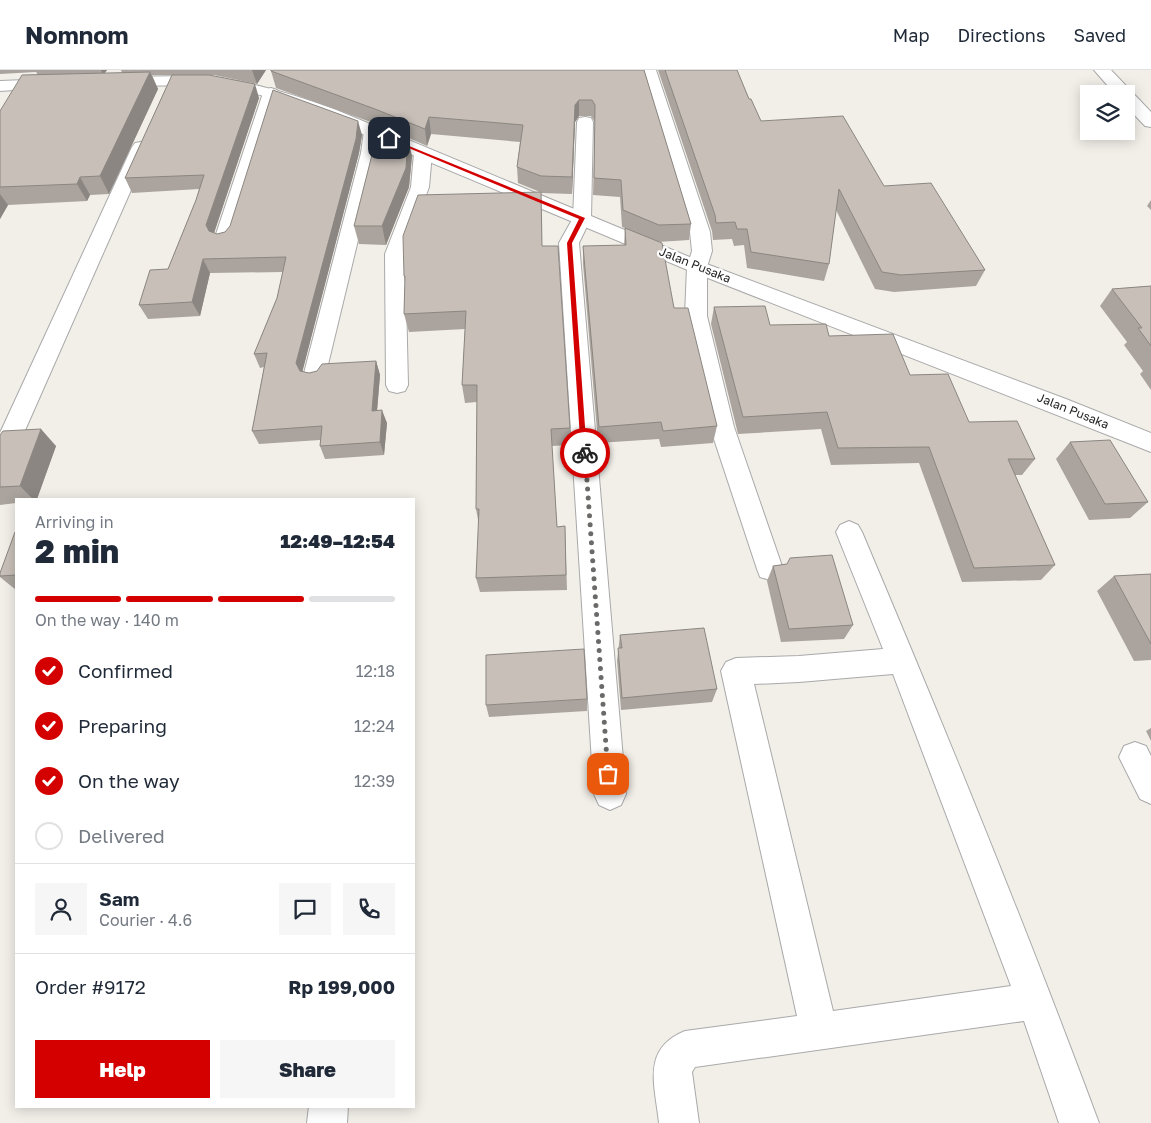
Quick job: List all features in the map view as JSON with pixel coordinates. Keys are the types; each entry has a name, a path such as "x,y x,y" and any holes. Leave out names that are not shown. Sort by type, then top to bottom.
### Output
{"street":[{"path":"648,70 700,232 702,251 698,267 696,316 722,427 770,569"},
{"path":"1102,70 1116,85"},
{"name":"Jalan Pusaka","path":"109,78 170,82 214,82 268,88 698,267 1049,401 1151,443"},
{"path":"162,100 170,82"},
{"path":"0,86 70,84"},
{"path":"224,240 268,88"},
{"path":"1135,105 1151,122"},
{"path":"585,122 582,218 570,243 610,794"},
{"path":"7,444 150,128"},
{"path":"314,377 370,153 372,130"},
{"path":"397,385 395,254 420,187 423,153"},
{"path":"849,532 902,660 1036,1001 1079,1123"},
{"path":"819,1031 736,671 799,669 902,660"},
{"path":"1135,757 1151,788"},
{"path":"679,1123 672,1066 685,1050 1036,1001"},
{"path":"328,1123 329,1108"}],"building":[{"path":"271,70 644,70 691,224 659,225 623,210 621,180 594,178 595,105 592,100 579,100 575,105 572,177 541,176 517,167 523,125 429,117 425,129"},
{"path":"665,70 737,70 761,121 843,116 884,186 931,183 985,270 901,275 882,272 839,189 829,264 751,252 747,229 737,229 735,222 716,223 715,215"},
{"path":"150,72 100,176 80,177 77,184 0,187 0,111 22,75"},
{"path":"172,75 209,75 255,84 206,225 209,231 217,234 225,232 230,226 273,90 358,121 356,139 296,363 300,371 309,373 317,371 322,364 376,361 372,411 382,410 380,442 320,446 322,426 252,431 267,353 254,354 277,298 286,257 203,259 192,302 139,305 150,270 168,269 204,175 125,178"},
{"path":"377,125 408,138 406,168 382,226 354,226 377,135"},
{"path":"541,192 542,246 558,246 570,428 551,429 557,527 565,526 566,575 476,578 479,509 476,509 477,385 462,385 466,311 404,314 403,236 418,195"},
{"path":"625,228 662,243 674,308 688,308 717,426 663,431 661,422 599,427 583,246 626,245"},
{"path":"1151,286 1151,346 1138,328 1142,328 1112,289"},
{"path":"765,306 770,325 826,324 829,336 893,334 910,375 948,374 969,422 1017,421 1035,459 1008,459 1055,565 974,568 929,447 838,448 827,412 743,417 714,307"},
{"path":"41,429 20,486 0,487 0,435 3,431"},
{"path":"1110,440 1148,502 1105,504 1070,442"},
{"path":"15,532 15,575 0,576"},
{"path":"832,555 853,625 789,629 773,566 787,564 790,558"},
{"path":"1151,574 1151,644 1114,576"},
{"path":"704,628 717,689 622,698 618,648 622,648 620,635"},
{"path":"584,649 587,699 486,705 486,655"}],"way so far":[{"path":"585,453 608,774"}],"route":[{"path":"389,138 582,218 570,243 585,453"}]}
